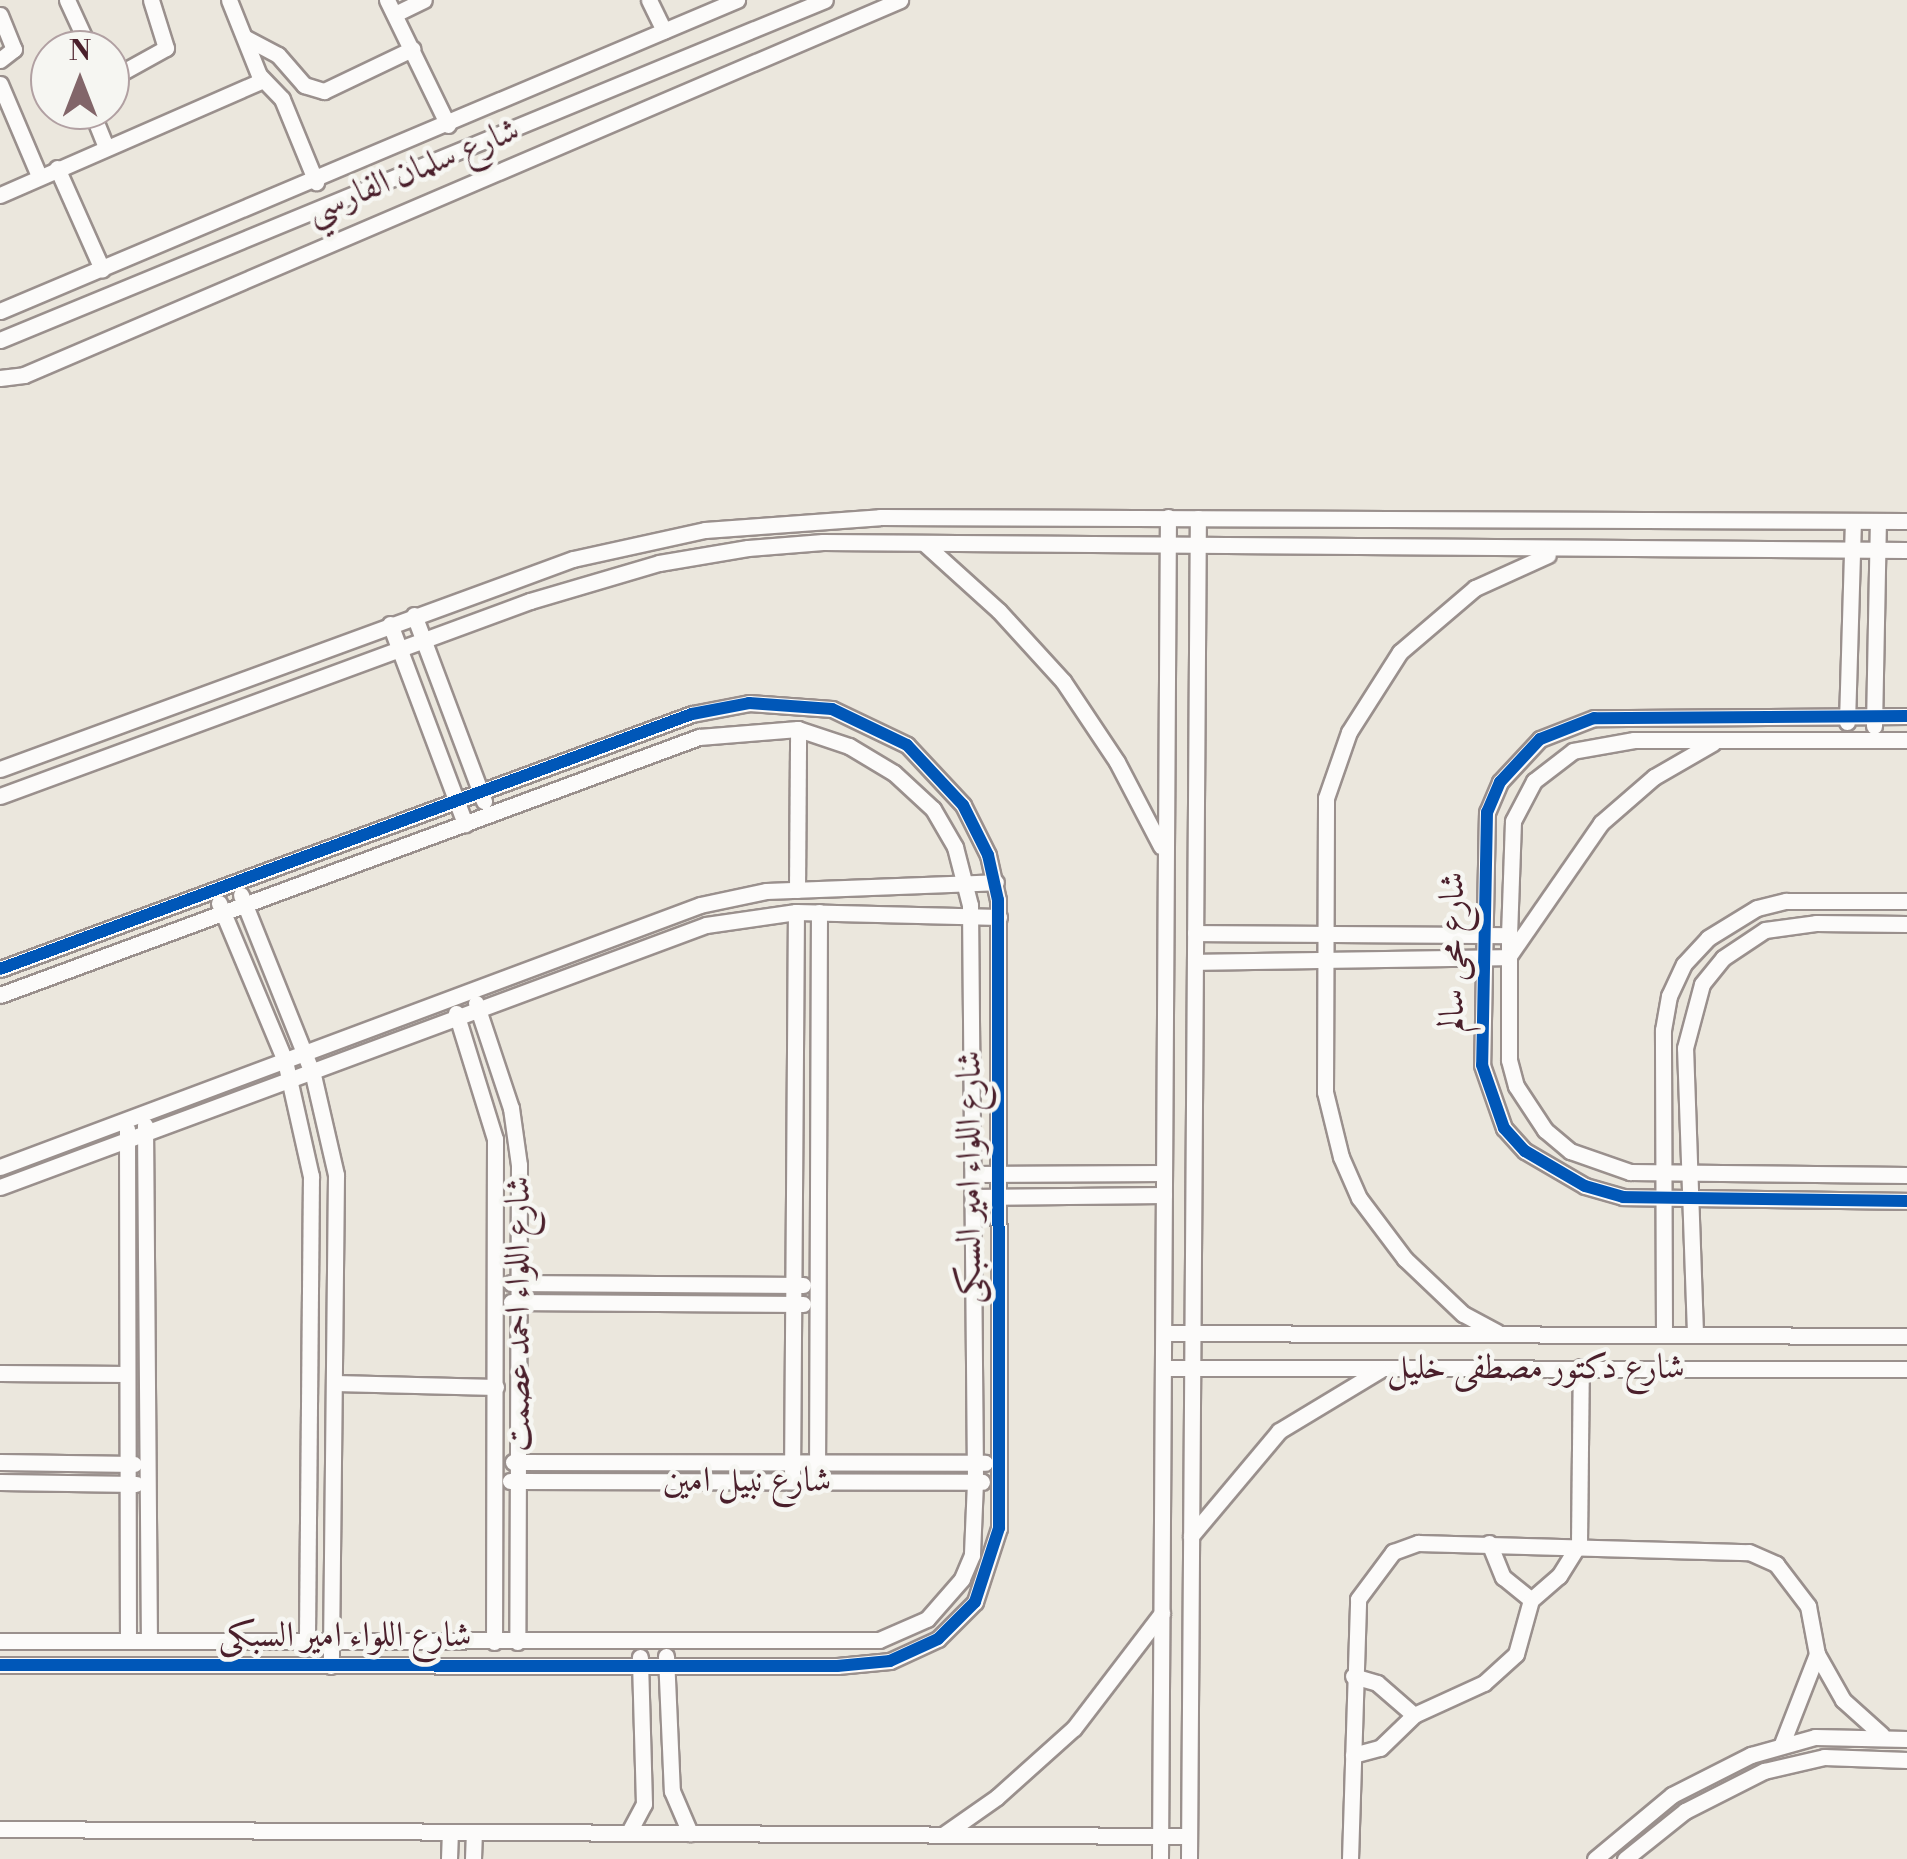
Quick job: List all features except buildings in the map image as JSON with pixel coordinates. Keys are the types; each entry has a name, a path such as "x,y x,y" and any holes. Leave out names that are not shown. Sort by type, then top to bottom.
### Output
{"street":[{"path":"67,0 81,30"},
{"path":"130,67 166,48 150,0"},
{"path":"228,0 264,80 282,99 316,182"},
{"path":"424,0 391,7 448,125"},
{"path":"649,0 664,31"},
{"name":"شارع سلمان الفارسي","path":"0,340 825,0"},
{"path":"0,378 24,375 900,0"},
{"name":"شارع سلمان الفارسي","path":"0,310 316,182 732,1"},
{"path":"0,14 14,49 0,60"},
{"path":"246,38 278,55 304,85 324,91 412,50"},
{"path":"0,195 264,80"},
{"path":"0,84 40,176"},
{"path":"99,130 106,147"},
{"path":"57,168 102,269"},
{"path":"1160,1859 1165,1332 1163,850 1168,517"},
{"path":"0,769 414,614 573,560 705,530 823,518 1907,522"},
{"path":"1189,1859 1198,518"},
{"path":"1846,740 1852,521"},
{"path":"1874,740 1878,521"},
{"path":"0,796 423,640 659,564 823,542 926,546 1907,550"},
{"path":"926,546 999,610 1063,681 1118,762 1163,850"},
{"path":"1498,1332 1433,1288 1359,1198 1329,1116 1324,960 1326,798 1349,732 1380,678 1422,628 1475,588 1566,550"},
{"path":"414,614 489,814"},
{"path":"390,624 464,824"},
{"name":"شارع اللواء امير السبكى","path":"0,969 707,710 807,704 883,730 928,763 977,830 996,882 999,917 999,1528 987,1579 958,1622 915,1652 850,1665 0,1665"},
{"name":"شارع محى سالم","path":"1907,716 1594,718 1540,739 1500,782 1487,812 1482,1065 1504,1128 1524,1151 1586,1186 1663,1199 1907,1200"},
{"path":"797,890 798,729"},
{"name":"شارع اللواء امير السبكى","path":"0,995 700,736 798,729 848,746 914,790 945,828 966,884 972,916 976,1482 972,1555 962,1579 927,1618 904,1632 853,1644 0,1641"},
{"name":"شارع محى سالم","path":"1907,740 1598,744 1573,751 1534,780 1513,821 1509,935 1510,1060 1528,1110 1570,1151 1599,1165 1662,1173 1907,1175"},
{"path":"1195,962 1509,956 1601,822 1654,776 1715,742"},
{"path":"236,882 313,1076 336,1175 331,1666"},
{"path":"0,1167 700,905 797,890 996,882"},
{"path":"214,890 285,1061 307,1145 314,1224 308,1666"},
{"path":"1664,1333 1662,1173 1669,996 1708,938 1757,908 1815,900 1907,901"},
{"path":"1815,900 1816,923"},
{"path":"0,1187 126,1138 313,1076 706,925 796,912 999,917"},
{"path":"792,1482 796,912"},
{"path":"816,1482 819,912"},
{"path":"1696,1333 1690,1198 1689,1015 1723,958 1766,930 1816,923 1907,924"},
{"path":"1195,934 1509,935"},
{"path":"1708,938 1723,958"},
{"name":"شارع اللواء احمد عصمت","path":"472,992 517,1136 517,1642"},
{"name":"شارع اللواء احمد عصمت","path":"451,1000 495,1138 494,1642"},
{"path":"145,1113 149,1642"},
{"path":"126,1120 128,1642"},
{"path":"973,1174 1164,1173"},
{"path":"973,1197 1164,1195"},
{"path":"497,1283 817,1285"},
{"path":"497,1302 817,1304"},
{"name":"شارع دكتور مصطفى خليل","path":"1165,1332 1907,1336"},
{"path":"1191,1536 1278,1431 1386,1367"},
{"path":"1353,1755 1380,1748 1414,1715 1501,1669 1527,1632 1531,1600 1560,1576 1579,1544 1582,1367"},
{"name":"شارع دكتور مصطفى خليل","path":"1164,1368 1907,1369"},
{"path":"0,1373 128,1374"},
{"path":"336,1383 496,1387"},
{"path":"0,1462 148,1464"},
{"name":"شارع نبيل امين","path":"496,1462 999,1464"},
{"name":"شارع نبيل امين","path":"496,1481 999,1482"},
{"path":"0,1482 148,1484"},
{"path":"1350,1859 1358,1599 1372,1572 1393,1552 1418,1543 1579,1544 1750,1552 1796,1585 1808,1606 1817,1654 1842,1700 1882,1735"},
{"path":"1489,1543 1503,1576 1531,1600"},
{"path":"942,1835 1011,1786 1074,1728 1162,1614"},
{"path":"629,1832 644,1804 640,1643"},
{"path":"666,1643 672,1791 690,1832"},
{"path":"1782,1744 1817,1654"},
{"path":"1353,1676 1378,1683 1414,1715"},
{"path":"1595,1859 1672,1795 1782,1744 1882,1735 1907,1739"},
{"path":"1625,1859 1685,1811 1764,1771 1824,1756 1907,1760"},
{"path":"0,1828 1189,1836"},
{"path":"449,1859 450,1832"},
{"path":"473,1859 474,1832"}],"cycle path":[{"path":"0,969 692,714 749,703 832,709 907,745 963,805 988,855 998,900 999,1528 975,1602 938,1639 890,1661 837,1666 0,1665"},
{"path":"1907,716 1594,718 1540,739 1500,782 1487,812 1482,1065 1504,1128 1525,1151 1585,1186 1623,1197 1907,1201"}]}
